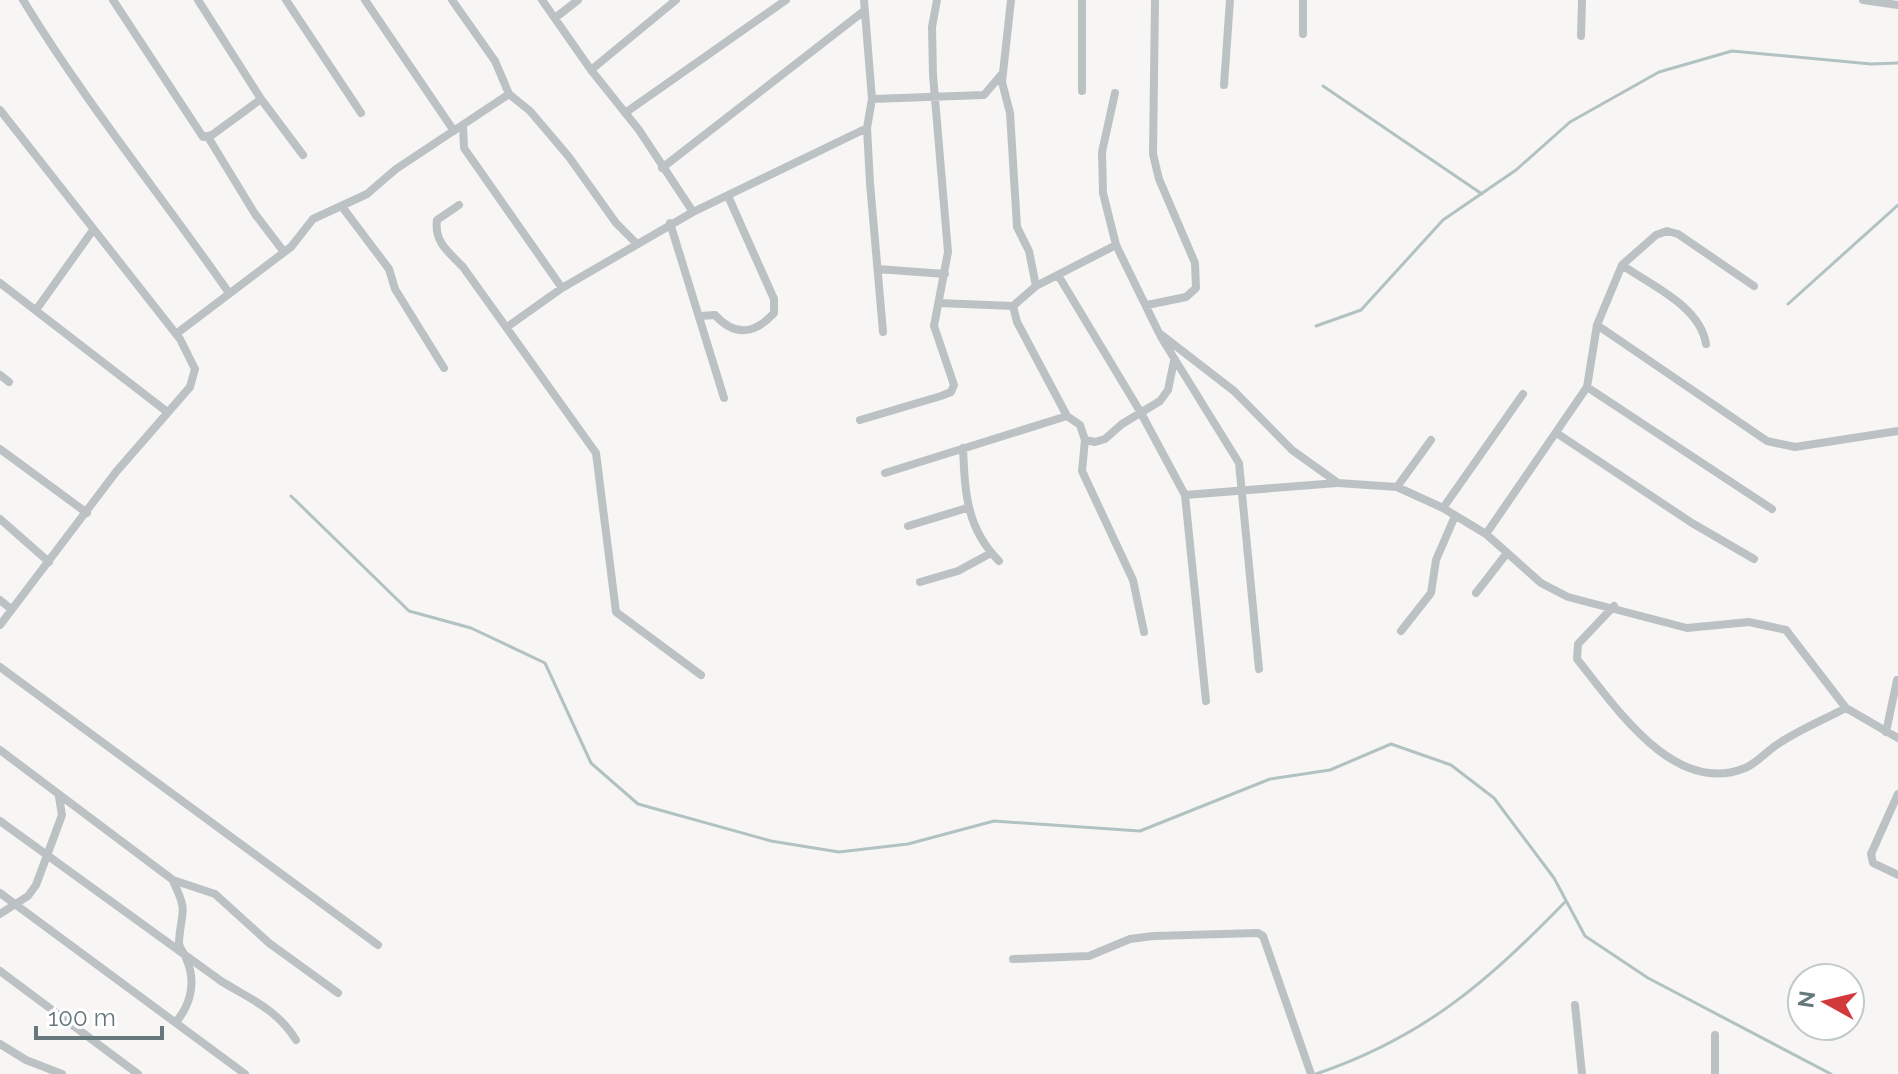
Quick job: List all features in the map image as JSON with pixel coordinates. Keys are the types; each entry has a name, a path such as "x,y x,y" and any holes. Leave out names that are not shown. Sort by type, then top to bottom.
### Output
{"street":[{"path":"23,0 145,181 229,293"},
{"path":"113,0 200,133 208,137 255,214 284,252"},
{"path":"198,0 261,99 303,155"},
{"path":"286,0 361,113"},
{"path":"365,0 454,131"},
{"path":"452,0 495,61 509,94 530,111 569,157 616,223 636,243"},
{"path":"542,0 693,212"},
{"path":"555,18 578,0"},
{"path":"591,70 676,0"},
{"path":"625,113 786,0"},
{"path":"864,0 872,99 867,128 883,332"},
{"path":"860,420 951,392 954,385 934,326 948,252 932,27 937,0"},
{"path":"1011,0 1002,75 1010,113 1017,227 1029,251 1036,286"},
{"path":"1082,0 1082,91"},
{"path":"1147,305 1186,297 1196,288 1195,263 1159,179 1153,154 1155,0"},
{"path":"1224,85 1230,0"},
{"path":"1303,0 1303,34"},
{"path":"1581,36 1582,0"},
{"path":"1863,0 1898,5"},
{"path":"662,168 864,11"},
{"path":"872,99 984,95 1002,75"},
{"path":"1115,93 1106,124 1101,174 1116,245 1174,360 1236,454 1243,491 1259,669"},
{"path":"176,334 284,252 313,219 343,208 509,94"},
{"path":"208,137 261,99"},
{"path":"0,110 176,334 195,369 195,378 0,625"},
{"path":"463,125 464,148 562,288"},
{"path":"507,327 562,288 670,223 867,128"},
{"path":"700,316 715,315 731,329 745,332 765,323 774,313 774,299 728,196"},
{"path":"681,217 683,198"},
{"path":"459,205 437,220 435,232 441,245 463,267 596,453 616,612 701,675"},
{"path":"343,208 389,269 395,289 444,368"},
{"path":"670,223 724,398"},
{"path":"36,310 93,230"},
{"path":"1486,534 1558,434 1587,387 1597,325 1622,265 1656,235 1667,231 1678,234 1754,286"},
{"path":"939,303 1013,306 1036,286 1116,245"},
{"path":"1622,265 1691,313 1704,330 1706,344"},
{"path":"878,269 945,274"},
{"path":"1058,275 1141,413 1185,495 1206,701"},
{"path":"0,283 166,411"},
{"path":"1013,306 1017,322 1067,416 1080,425 1085,440 1082,471 1133,580 1144,632"},
{"path":"1597,325 1767,441 1795,447 1898,431"},
{"path":"1159,333 1234,391 1292,450 1338,483"},
{"path":"1085,440 1105,439 1165,396 1174,360"},
{"path":"0,375 9,382"},
{"path":"1587,387 1772,509"},
{"path":"1443,508 1523,394"},
{"path":"885,473 1067,416"},
{"path":"1558,434 1692,523 1754,559"},
{"path":"1397,487 1431,440"},
{"path":"963,448 967,508 975,532 999,561"},
{"path":"0,449 87,513"},
{"path":"1185,495 1338,483 1397,487 1443,508 1486,534 1541,583 1558,593 1687,628 1749,622 1786,630 1846,708 1898,738"},
{"path":"908,526 967,508"},
{"path":"1401,631 1431,593 1436,560 1455,516"},
{"path":"0,519 49,562"},
{"path":"920,582 958,571 991,553"},
{"path":"1476,593 1507,553"},
{"path":"0,600 11,609"},
{"path":"1614,606 1578,644 1577,659 1646,740 1662,755 1687,768 1716,774 1748,767 1777,745 1846,708"},
{"path":"0,667 378,945"},
{"path":"1886,732 1897,680"},
{"path":"0,750 173,880 215,894 269,943 338,993"},
{"path":"1898,794 1871,854 1873,863 1879,869 1898,875"},
{"path":"0,914 36,885 62,815 59,797"},
{"path":"0,821 229,986 260,1002 288,1026 296,1040"},
{"path":"173,880 183,904 185,920 179,941 190,967 191,996 176,1022"},
{"path":"0,893 245,1074"},
{"path":"1013,959 1089,956 1130,939 1153,936 1258,933 1263,936 1311,1074"},
{"path":"0,971 138,1074"},
{"path":"1575,1005 1582,1074"},
{"path":"1715,1035 1715,1074"},
{"path":"0,1044 26,1060 62,1074"}],"waterway":[{"path":"1316,326 1361,310 1443,220 1516,170 1570,122 1659,72 1732,51 1871,64 1898,63"},
{"path":"1323,86 1482,194"},
{"path":"1788,304 1898,205"},
{"path":"291,496 409,611 471,628 545,663 591,763 638,804 771,841 839,852 908,844 994,821 1140,831 1270,779 1330,770 1391,744 1451,765 1494,798 1554,878 1585,936 1648,978 1831,1074"},
{"path":"1316,1074 1390,1043 1453,1004 1509,957 1566,901"}]}
